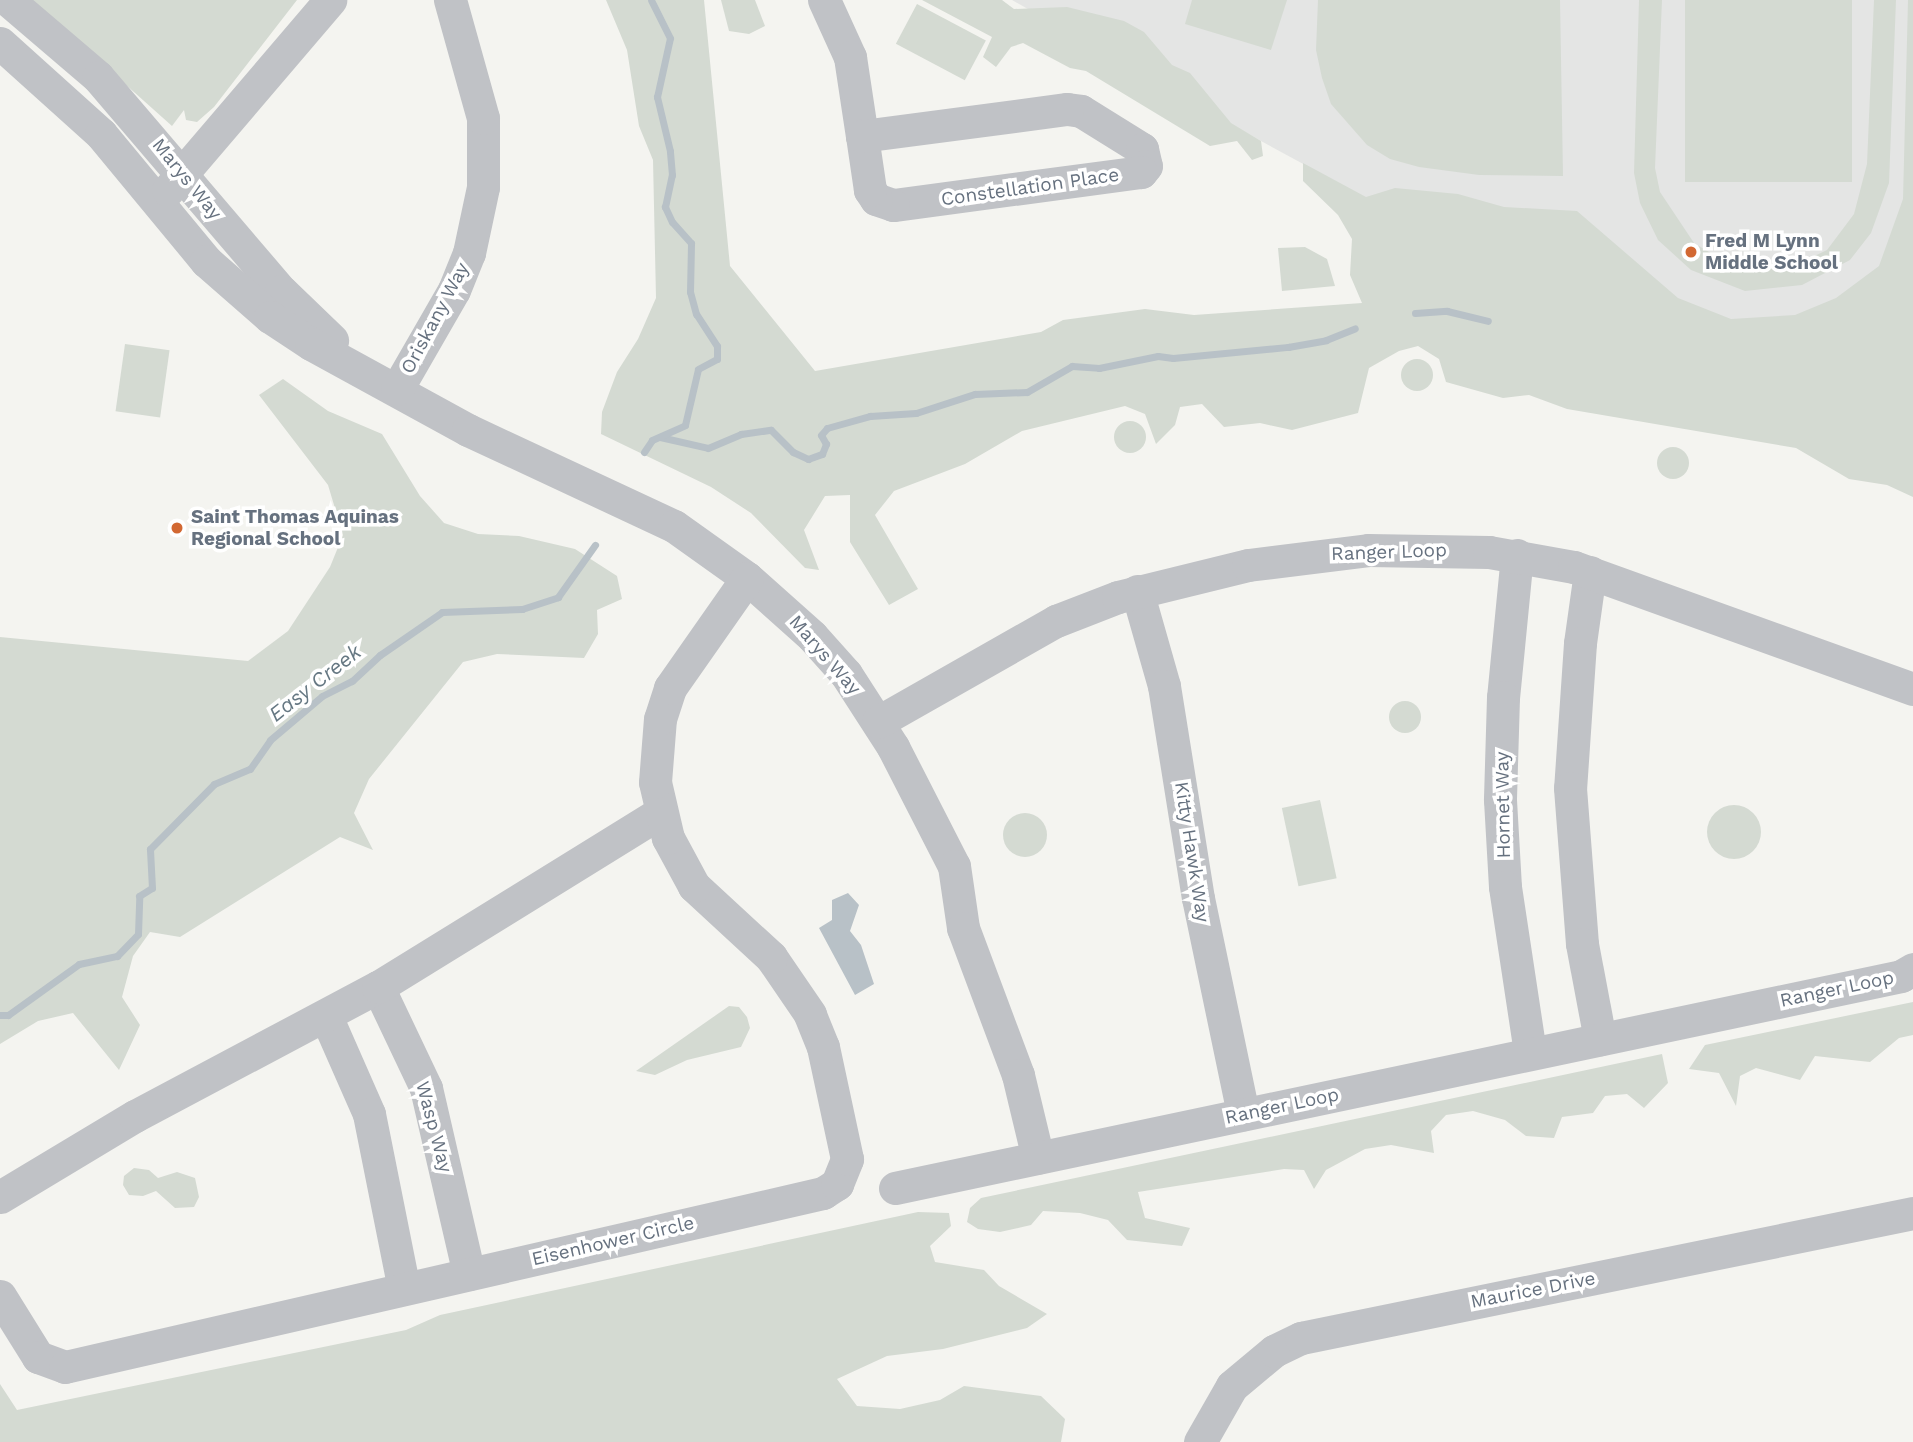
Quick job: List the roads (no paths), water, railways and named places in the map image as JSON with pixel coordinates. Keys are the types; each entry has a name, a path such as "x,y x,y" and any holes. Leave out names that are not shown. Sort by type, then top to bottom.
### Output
{"street":[{"name":"Marys Way","path":"8,0 98,77 281,291 358,366"},
{"path":"158,202 330,0"},
{"name":"Oriskany Way","path":"397,389 454,290 469,253 483,187 483,118 450,0"},
{"name":"Constellation Place","path":"824,0 850,57 870,190 886,204 1140,172 1147,158 1142,149 1081,111 1067,109 862,136"},
{"name":"Marys Way","path":"0,43 73,105 206,261 270,317 311,344 358,366 468,430 652,514 747,578 812,636 846,674 878,722 914,782 954,866 963,928 1018,1075 1038,1158"},
{"name":"Ranger Loop","path":"878,722 1056,621 1137,591 1314,554 1422,548 1517,555 1590,572 1699,615 1913,689"},
{"name":"Hornet Way","path":"1517,555 1503,697 1500,800 1513,956 1530,1053"},
{"path":"1590,572 1580,643 1570,788 1582,944 1600,1039"},
{"name":"Eisenhower Circle","path":"0,1296 38,1357 65,1367 824,1193 844,1175 847,1159 823,1047 810,1014 771,957 694,886 660,813 655,750 670,688 747,578"},
{"name":"Kitty Hawk Way","path":"1137,591 1164,685 1198,898 1243,1114"},
{"path":"0,1197 135,1116 378,987 660,813"},
{"name":"Ranger Loop","path":"895,1188 1901,976 1913,969"},
{"name":"Wasp Way","path":"378,987 426,1088 470,1274"},
{"path":"326,1016 369,1114 404,1289"},
{"name":"Maurice Drive","path":"1200,1442 1232,1387 1274,1351 1301,1338 1913,1213"}],"waterway":[{"name":"Easy Creek","path":"644,452 652,440 685,425 698,369 717,359 717,346 696,314 690,292 691,243 672,222 665,207 672,175 670,151 657,97 670,38 651,0"},
{"path":"1415,313 1447,311 1488,321"},
{"path":"660,437 708,448 741,434 771,430 793,452 808,459 822,454 826,444 821,435 827,428 870,416 916,413 975,394 1027,392 1072,366 1099,368 1158,356 1173,358 1288,347 1326,340 1355,328"},
{"name":"Easy Creek","path":"0,1015 8,1015 79,964 117,956 138,934 139,896 152,888 150,849 214,784 250,769 270,740 322,696 352,681 380,655 442,612 522,609 558,597 595,545"}],"place":[{"name":"Fred M Lynn Middle School","path":"1691,252"},
{"name":"Saint Thomas Aquinas Regional School","path":"177,528"}]}
